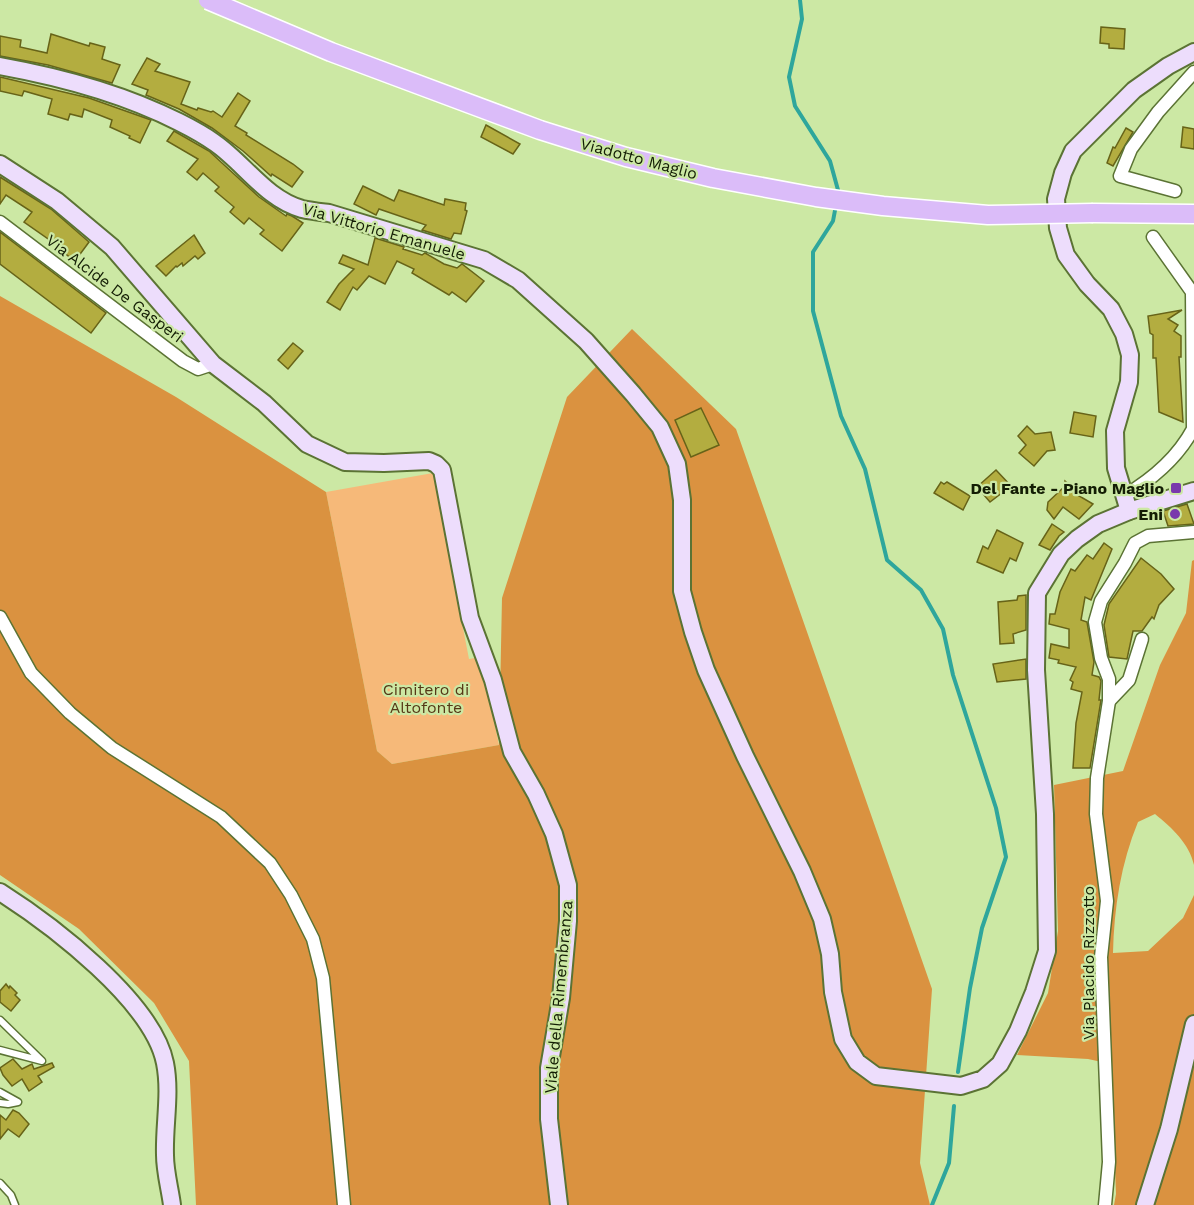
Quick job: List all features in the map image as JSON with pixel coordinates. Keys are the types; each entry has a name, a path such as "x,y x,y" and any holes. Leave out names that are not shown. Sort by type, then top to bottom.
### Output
{"main road":[{"name":"Viadotto Maglio","path":"208,0 331,52 540,130 626,158 713,178 816,197 883,206 988,215 1194,214"},
{"path":"1126,503 1116,468 1115,431 1129,382 1130,354 1124,334 1111,309 1087,284 1066,255 1058,228 1056,199 1063,173 1073,151 1134,90 1168,66 1194,52"},
{"name":"Via Vittorio Emanuele","path":"0,66 97,89 179,122 216,143 258,182 292,205 329,213 484,260 518,280 586,341 633,394 660,427 677,464 682,500 682,591 693,632 745,756 802,871 822,919 830,954 833,992 843,1040 857,1062 876,1076 961,1086 983,1079 1000,1064 1018,1031 1047,951 1045,814 1036,670 1037,593 1061,555 1077,539 1126,503 1194,491"},
{"name":"Viale della Rimembranza","path":"0,164 57,201 112,247 213,364 264,403 307,444 345,462 429,461 442,470 470,618 494,680 512,752 555,834 568,885 568,921 561,998 549,1068 549,1119 559,1205"},
{"path":"0,892 24,908 101,970 144,1016 160,1044 166,1066 165,1156 172,1205"},
{"path":"1144,1205 1168,1129 1194,1024"}],"street":[{"path":"1175,191 1120,176 1131,149 1158,112 1194,72"},
{"name":"Via Alcide De Gasperi","path":"0,222 183,360 198,369 213,364"},
{"path":"1126,503 1185,444 1193,429 1192,291 1153,237"},
{"name":"Via Placido Rizzotto","path":"1105,1205 1109,1162 1101,957 1107,901 1096,814 1097,778 1109,701 1109,679 1101,658 1095,622 1101,601 1135,543 1148,536 1194,532"},
{"path":"0,617 31,673 70,713 112,748 221,818 270,863 291,895 313,939 323,978 344,1205"},
{"path":"1109,701 1129,681 1142,639"}],"lane":[{"path":"0,1020 42,1061 0,1050"},
{"path":"0,1092 18,1102 0,1103"},
{"path":"0,1183 11,1195 15,1205"}],"green space":[{"name":"Cimitero di Altofonte","path":"433,473 469,659 481,657 499,745 392,764 377,751 326,492"}],"shaded area":[{"path":"0,296 176,397 326,492 377,751 392,764 499,745 502,598 567,397 632,329 736,429 932,989 920,1163 930,1205 196,1205 189,1061 154,1003 79,929 0,875"},
{"path":"1194,560 1194,865 1184,843 1155,814 1138,822 1127,853 1120,886 1113,953 1148,951 1183,918 1194,895 1194,1205 1114,1205 1116,1194 1111,1064 1088,1059 1017,1055 1048,993 1058,931 1054,785 1123,771 1160,665 1186,613 1192,561"}],"building":[{"path":"1101,27 1125,29 1124,49 1109,48 1109,44 1100,43"},
{"path":"51,34 89,46 90,43 105,47 102,59 120,65 112,83 48,65 0,56 0,36 21,40 20,47 47,53"},
{"path":"147,58 160,64 155,71 190,82 181,104 197,110 198,108 213,111 222,117 238,93 250,101 235,126 303,172 292,187 272,174 271,176 212,128 179,109 146,95 148,90 132,84"},
{"path":"0,77 89,98 151,120 140,143 110,127 112,120 84,109 82,117 70,114 68,120 48,114 52,99 24,91 22,96 0,91"},
{"path":"486,125 520,144 513,154 481,137"},
{"path":"1183,127 1194,129 1194,149 1181,147"},
{"path":"1126,128 1133,132 1113,166 1107,163 1113,147 1115,148"},
{"path":"174,131 209,151 259,197 286,216 287,214 292,216 303,223 282,251 260,234 264,230 249,218 244,224 230,212 234,207 215,191 219,187 203,173 197,180 187,172 198,159 167,141"},
{"path":"0,177 51,209 89,242 75,261 60,250 61,248 24,222 32,212 6,195 0,204"},
{"path":"363,186 394,201 399,190 444,205 445,199 466,203 465,210 467,211 461,234 454,233 451,239 422,230 426,225 379,209 376,215 354,204"},
{"path":"0,232 106,313 91,333 0,264"},
{"path":"194,235 205,253 198,259 195,256 183,266 182,263 176,266 166,276 156,266"},
{"path":"375,238 422,255 425,253 444,264 457,268 462,264 484,281 466,302 452,292 449,295 412,273 414,269 397,261 385,284 369,276 357,290 353,287 340,310 327,302 339,284 354,269 339,263 343,255 368,265"},
{"path":"1182,310 1168,319 1178,325 1174,331 1181,336 1181,357 1179,357 1183,422 1159,412 1156,358 1153,358 1153,335 1150,333 1148,316"},
{"path":"293,343 303,351 288,369 278,360"},
{"path":"701,408 719,445 691,457 675,420"},
{"path":"1074,412 1096,416 1093,437 1070,433"},
{"path":"1027,426 1035,434 1051,432 1055,450 1047,451 1034,466 1019,453 1026,445 1018,436"},
{"path":"996,470 1011,486 990,502 977,487"},
{"path":"1065,481 1077,491 1074,493 1093,504 1079,519 1063,507 1054,519 1047,510 1048,502 1064,487"},
{"path":"941,482 944,484 947,482 970,496 963,510 934,493"},
{"path":"1187,504 1194,524 1168,526 1163,511"},
{"path":"1052,524 1064,532 1050,550 1039,545"},
{"path":"997,530 1023,543 1016,561 1010,558 1003,573 977,562 983,546 988,549"},
{"path":"1104,543 1112,549 1091,600 1085,597 1081,620 1087,622 1094,662 1092,675 1099,677 1101,681 1099,700 1101,700 1090,768 1073,768 1076,723 1082,692 1071,689 1073,682 1070,680 1076,667 1058,663 1059,660 1049,658 1051,644 1069,648 1069,629 1049,624 1050,614 1055,614 1060,592 1071,569 1075,571 1087,555 1093,559"},
{"path":"1141,558 1161,574 1174,589 1159,605 1154,619 1152,617 1142,631 1133,631 1127,659 1109,657 1104,625 1109,604"},
{"path":"1026,595 1026,630 1013,634 1014,643 1000,644 998,602 1017,600 1018,596"},
{"path":"1026,659 1026,679 997,682 993,664"},
{"path":"6,984 17,993 15,995 20,1000 11,1011 0,1002 0,991"},
{"path":"13,1059 22,1069 32,1064 34,1069 52,1063 54,1067 38,1076 42,1082 29,1091 22,1079 12,1086 3,1075 0,1068"},
{"path":"13,1110 29,1124 19,1137 8,1129 0,1139 0,1115 6,1120"}],"waterway":[{"path":"800,0 802,19 789,77 795,106 830,161 838,190 837,195"},
{"path":"836,205 833,221 813,252 813,311 841,416 865,469 887,560 921,590 943,629 953,675 996,808 1006,857 982,928 970,988 958,1072"},
{"path":"932,1205 949,1163 954,1106"}],"place":[{"name":"Del Fante - Piano Maglio","path":"1176,488"},
{"name":"Eni","path":"1175,514"}]}
